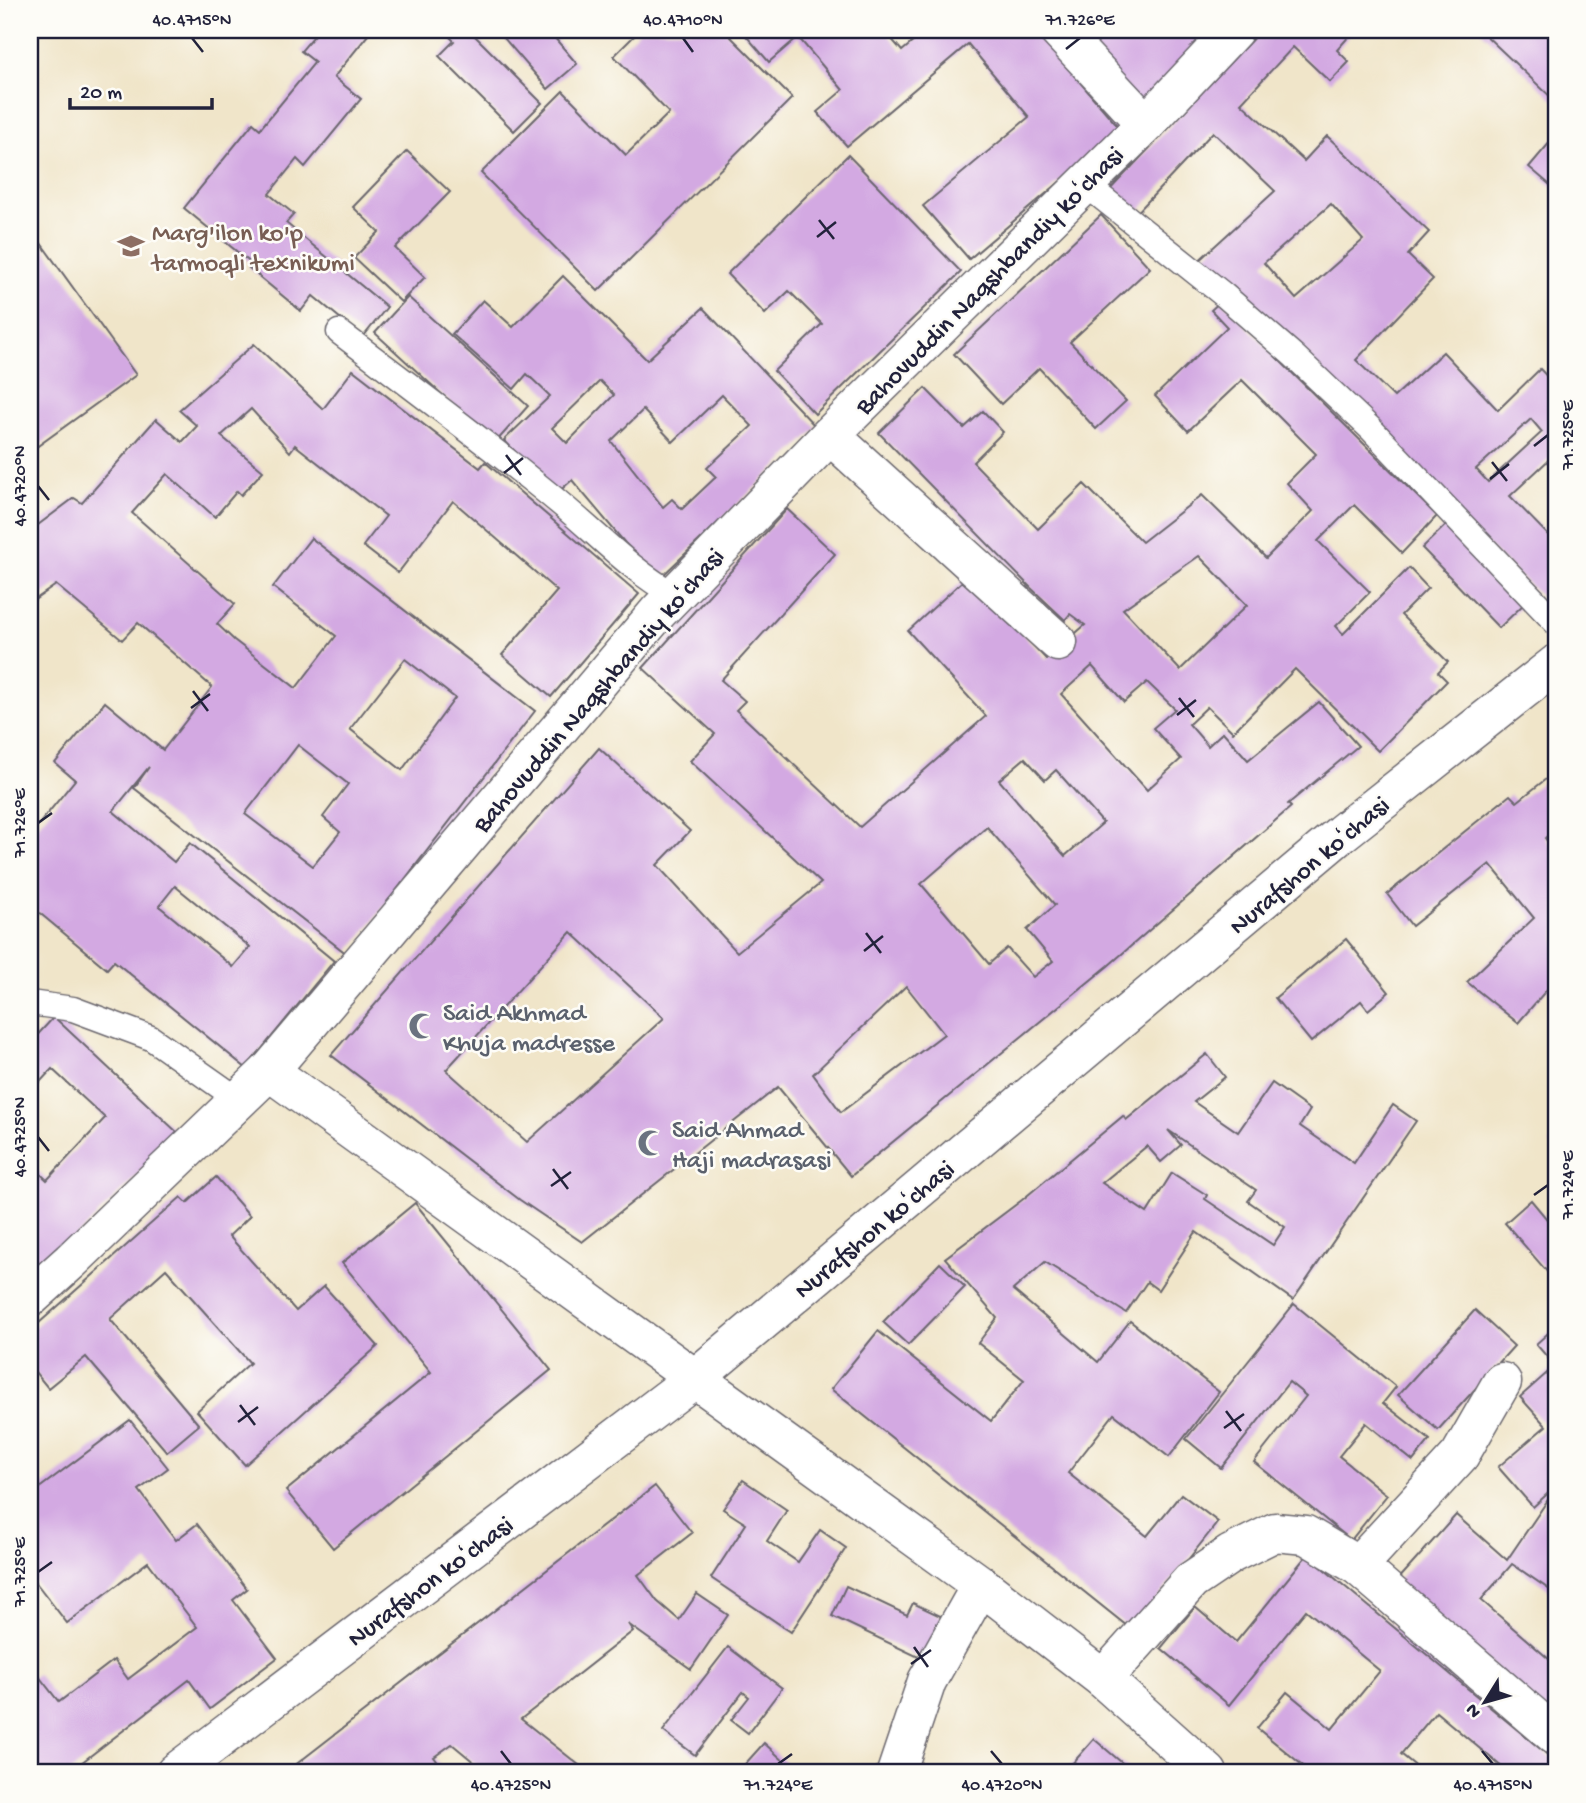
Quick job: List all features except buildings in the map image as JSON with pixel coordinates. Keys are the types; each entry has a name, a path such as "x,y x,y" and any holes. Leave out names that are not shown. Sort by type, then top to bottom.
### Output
{"street":[{"path":"1058,30 1146,124"},
{"name":"Bahovuddin Naqshbandiy koʻchasi","path":"30,1298 269,1072 639,634 675,595 830,435 1146,124 1234,30"},
{"path":"830,435 1058,642"},
{"name":"Nurafshon koʻchasi","path":"175,1773 694,1379 1342,833 1556,664"},
{"path":"269,1072 981,1586 1103,1679 1208,1773"},
{"path":"1358,1566 1460,1455 1502,1382"},
{"path":"1103,1679 1191,1581 1231,1554 1275,1532 1306,1535 1358,1566 1556,1736"},
{"path":"896,1773 928,1681 981,1586"}],"lane":[{"path":"1085,184 1224,295 1294,356 1371,429 1556,623"},
{"path":"339,332 511,464 653,583 675,595"},
{"path":"30,1003 74,1009 151,1038 239,1100"}],"place":[{"name":"Marg'ilon ko'p tarmoqli texnikumi","path":"131,246"},
{"name":"Said Akhmad Khuja madresse","path":"422,1026"},
{"name":"Said Ahmad Haji madrasasi","path":"651,1143"}]}
